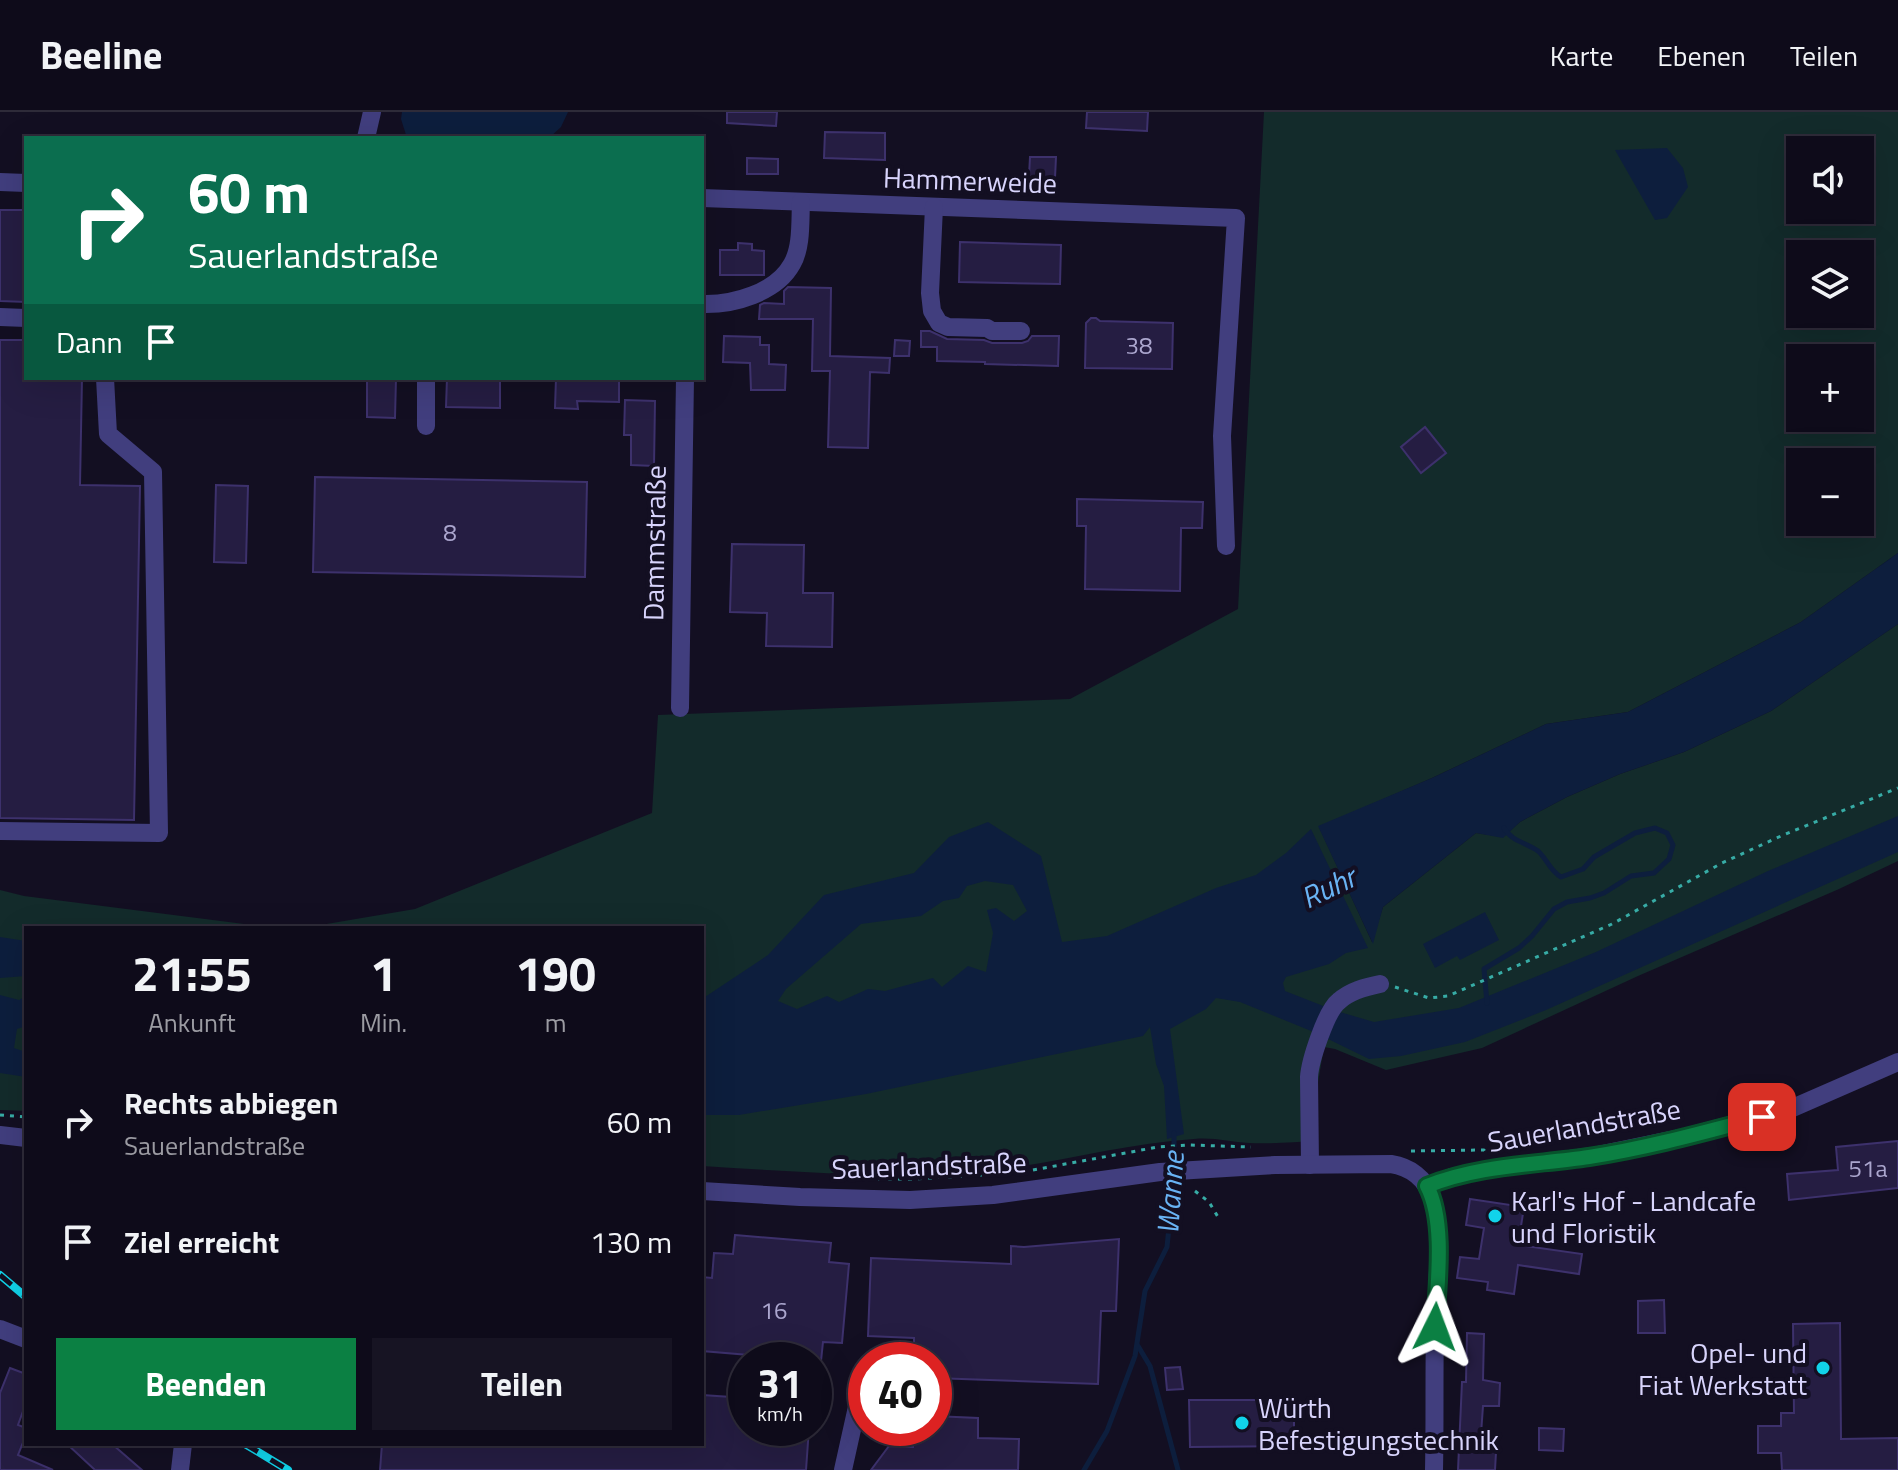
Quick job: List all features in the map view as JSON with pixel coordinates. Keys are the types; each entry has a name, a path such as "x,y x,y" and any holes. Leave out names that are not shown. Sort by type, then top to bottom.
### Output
{"street":[{"path":"366,136 372,112"},
{"path":"0,182 24,183"},
{"name":"Hammerweide","path":"704,198 1236,218 1222,436 1226,546"},
{"path":"704,304 733,300 776,283 793,263 801,202"},
{"path":"934,207 930,293 932,311 939,323 948,327 1021,331"},
{"path":"0,317 24,318"},
{"path":"0,831 159,833 153,472 108,434 105,380"},
{"path":"426,380 426,426"},
{"name":"Dammstraße","path":"680,708 685,380"},
{"path":"1310,1165 1309,1077 1317,1044 1334,1006 1340,1000 1359,989 1380,984"},
{"name":"Sauerlandstraße","path":"704,1191 910,1200 993,1195 1160,1172 1275,1165 1391,1164 1411,1170 1427,1186 1490,1169 1593,1156 1685,1137 1788,1110 1898,1062"},
{"path":"0,1135 24,1138"},
{"path":"1427,1186 1434,1204 1437,1232 1434,1470"},
{"path":"0,1329 24,1338"},
{"path":"180,1470 183,1446"},
{"path":"843,1470 848,1446"}],"path":[{"path":"1380,984 1429,998 1448,996 1637,912 1722,863 1898,788"},
{"path":"0,1115 24,1117"},
{"path":"1021,1172 1158,1147 1261,1147"},
{"path":"853,1179 1008,1174"},
{"path":"1195,1191 1209,1202 1218,1217"}],"green space":[{"path":"1264,112 1898,112 1898,553 1801,622 1628,712 1546,724 1319,827 1372,942 1383,907 1476,833 1503,837 1520,822 1567,797 1620,774 1684,752 1771,711 1898,624 1898,861 1482,1048 1386,1070 1324,1047 1315,1100 1317,1141 1257,1143 1194,1139 1146,1144 1001,1169 927,1174 852,1174 704,1166 704,926 315,926 415,909 652,813 658,715 1070,699 1238,609"},
{"path":"0,890 24,896 260,926 24,926 24,1111 0,1110"}],"water":[{"path":"402,112 568,112 561,127 551,136 406,136"},
{"path":"1667,148 1683,168 1688,187 1667,218 1655,220 1615,150"},
{"path":"1898,553 1898,624 1771,711 1684,752 1620,774 1567,797 1520,822 1503,838 1476,833 1383,907 1373,944 1318,826 1432,778 1546,724 1628,712 1801,622"},
{"path":"1898,816 1898,852 1546,1010 1465,1042 1401,1056 1369,1059 1322,1036 1333,1010 1374,1022 1459,1008 1596,952 1768,871"},
{"name":"Ruhr","path":"988,822 1041,856 1062,942 1107,936 1216,888 1256,875 1311,829 1368,948 1346,953 1329,964 1286,977 1283,983 1285,991 1331,1009 1321,1035 1240,1002 1216,998 1206,1009 1170,1029 1184,1134 1167,1139 1164,1086 1156,1064 1150,1027 1143,1036 866,1094 739,1115 704,1115 704,997 768,955 824,895 914,873 949,837","holes":["985,881 1013,885 1027,911 1014,921 996,908 987,910 993,933 986,972 968,966 942,987 933,978 885,991 868,989 839,1002 827,996 797,1009 778,1001 786,989 861,924 921,916 943,901 959,898 967,886"]},
{"path":"1485,912 1499,940 1460,960 1457,956 1435,968 1423,944"},
{"path":"0,937 24,941 24,976 0,978"},
{"path":"0,995 19,1000 24,997 24,1027 17,1029 14,1048 24,1051 24,1077 0,1073"}],"building":[{"path":"727,112 777,112 776,126 727,123"},
{"path":"1087,112 1148,112 1147,131 1086,128"},
{"path":"825,132 885,133 885,160 824,158"},
{"path":"1030,157 1056,157 1055,178 1029,176"},
{"path":"747,158 778,159 778,174 747,174"},
{"path":"0,210 24,210 24,302 0,301"},
{"path":"960,242 1061,245 1060,284 959,282"},
{"path":"738,243 752,244 752,250 764,251 764,275 720,275 720,250 738,250"},
{"path":"788,287 831,288 830,356 890,358 889,373 870,372 868,448 828,447 830,371 812,371 813,319 759,319 760,305 784,304 784,291"},
{"path":"1091,318 1100,321 1173,323 1172,369 1085,368 1086,323"},
{"path":"921,331 930,331 947,339 992,343 1022,343 1032,336 1059,336 1058,366 937,361 937,347 921,347"},
{"path":"724,336 760,337 760,345 769,345 769,364 786,365 785,390 751,390 750,363 723,362"},
{"path":"0,340 24,340 24,380 82,380 80,485 140,486 134,820 0,818"},
{"path":"895,340 910,341 909,356 894,356"},
{"path":"367,380 396,380 395,418 367,417"},
{"path":"447,380 500,380 500,408 446,407"},
{"path":"556,380 619,380 619,402 577,401 578,409 555,408"},
{"path":"625,400 655,401 654,466 631,465 631,435 624,435"},
{"path":"1425,427 1446,453 1421,473 1401,447"},
{"path":"315,477 587,482 585,577 313,572"},
{"path":"216,485 248,486 246,563 214,562"},
{"path":"1077,499 1203,502 1202,528 1181,528 1180,591 1085,589 1086,526 1077,526"},
{"path":"732,544 804,545 803,593 833,593 832,647 766,646 767,613 730,612"},
{"path":"1898,1141 1898,1188 1789,1200 1787,1174 1838,1170 1836,1147"},
{"path":"1470,1199 1524,1207 1518,1245 1582,1254 1579,1274 1518,1265 1514,1294 1487,1290 1488,1282 1457,1278 1460,1257 1479,1259 1484,1228 1466,1225"},
{"path":"735,1235 831,1243 829,1262 849,1264 842,1343 728,1342 728,1353 704,1351 704,1277 712,1278 714,1253 733,1254"},
{"path":"1119,1239 1116,1311 1101,1311 1098,1384 952,1379 952,1342 914,1342 914,1338 868,1336 871,1258 1011,1264 1011,1246"},
{"path":"1664,1300 1665,1333 1638,1333 1638,1301"},
{"path":"1840,1323 1841,1439 1898,1438 1898,1470 1782,1470 1781,1453 1758,1453 1758,1426 1781,1426 1781,1413 1794,1413 1793,1324"},
{"path":"1467,1333 1484,1334 1483,1380 1500,1383 1499,1406 1483,1406 1481,1434 1497,1434 1495,1470 1458,1470"},
{"path":"1180,1367 1183,1389 1167,1390 1165,1368"},
{"path":"10,1368 24,1373 24,1408 18,1425 24,1427 24,1440 18,1455 53,1470 0,1470 0,1393"},
{"path":"704,1395 728,1397 728,1446 808,1446 806,1470 380,1470 382,1446 704,1446"},
{"name":"Würth Befestigungstechnik","path":"1189,1400 1294,1400 1294,1446 1190,1447"},
{"path":"952,1417 978,1418 978,1438 1019,1439 1018,1470 871,1470 889,1446 952,1446"},
{"path":"1539,1428 1564,1429 1563,1451 1539,1450"},
{"path":"69,1446 114,1446 142,1470 95,1470"}],"waterway":[{"path":"1487,1003 1484,969 1519,948 1554,909 1567,902 1604,893 1631,876 1654,873 1669,859 1673,845 1667,833 1655,828 1635,833 1594,857 1583,869 1561,877 1538,851 1515,839 1504,828"},
{"name":"Wanne","path":"1174,1133 1174,1167"},
{"name":"Wanne","path":"1084,1470 1107,1431 1135,1356 1145,1291 1167,1247 1174,1177"},
{"path":"1138,1346 1150,1366 1178,1470"}],"railway":[{"path":"0,1275 24,1295"},
{"path":"248,1446 288,1470"}],"place":[{"name":"Karl's Hof - Landcafe und Floristik","path":"1495,1216"},
{"name":"Opel- und Fiat Werkstatt","path":"1823,1368"},
{"name":"Würth Befestigungstechnik","path":"1242,1423"}],"route":[{"path":"1435,1327 1437,1232 1434,1204 1427,1186 1469,1173 1593,1156 1762,1117"}]}
